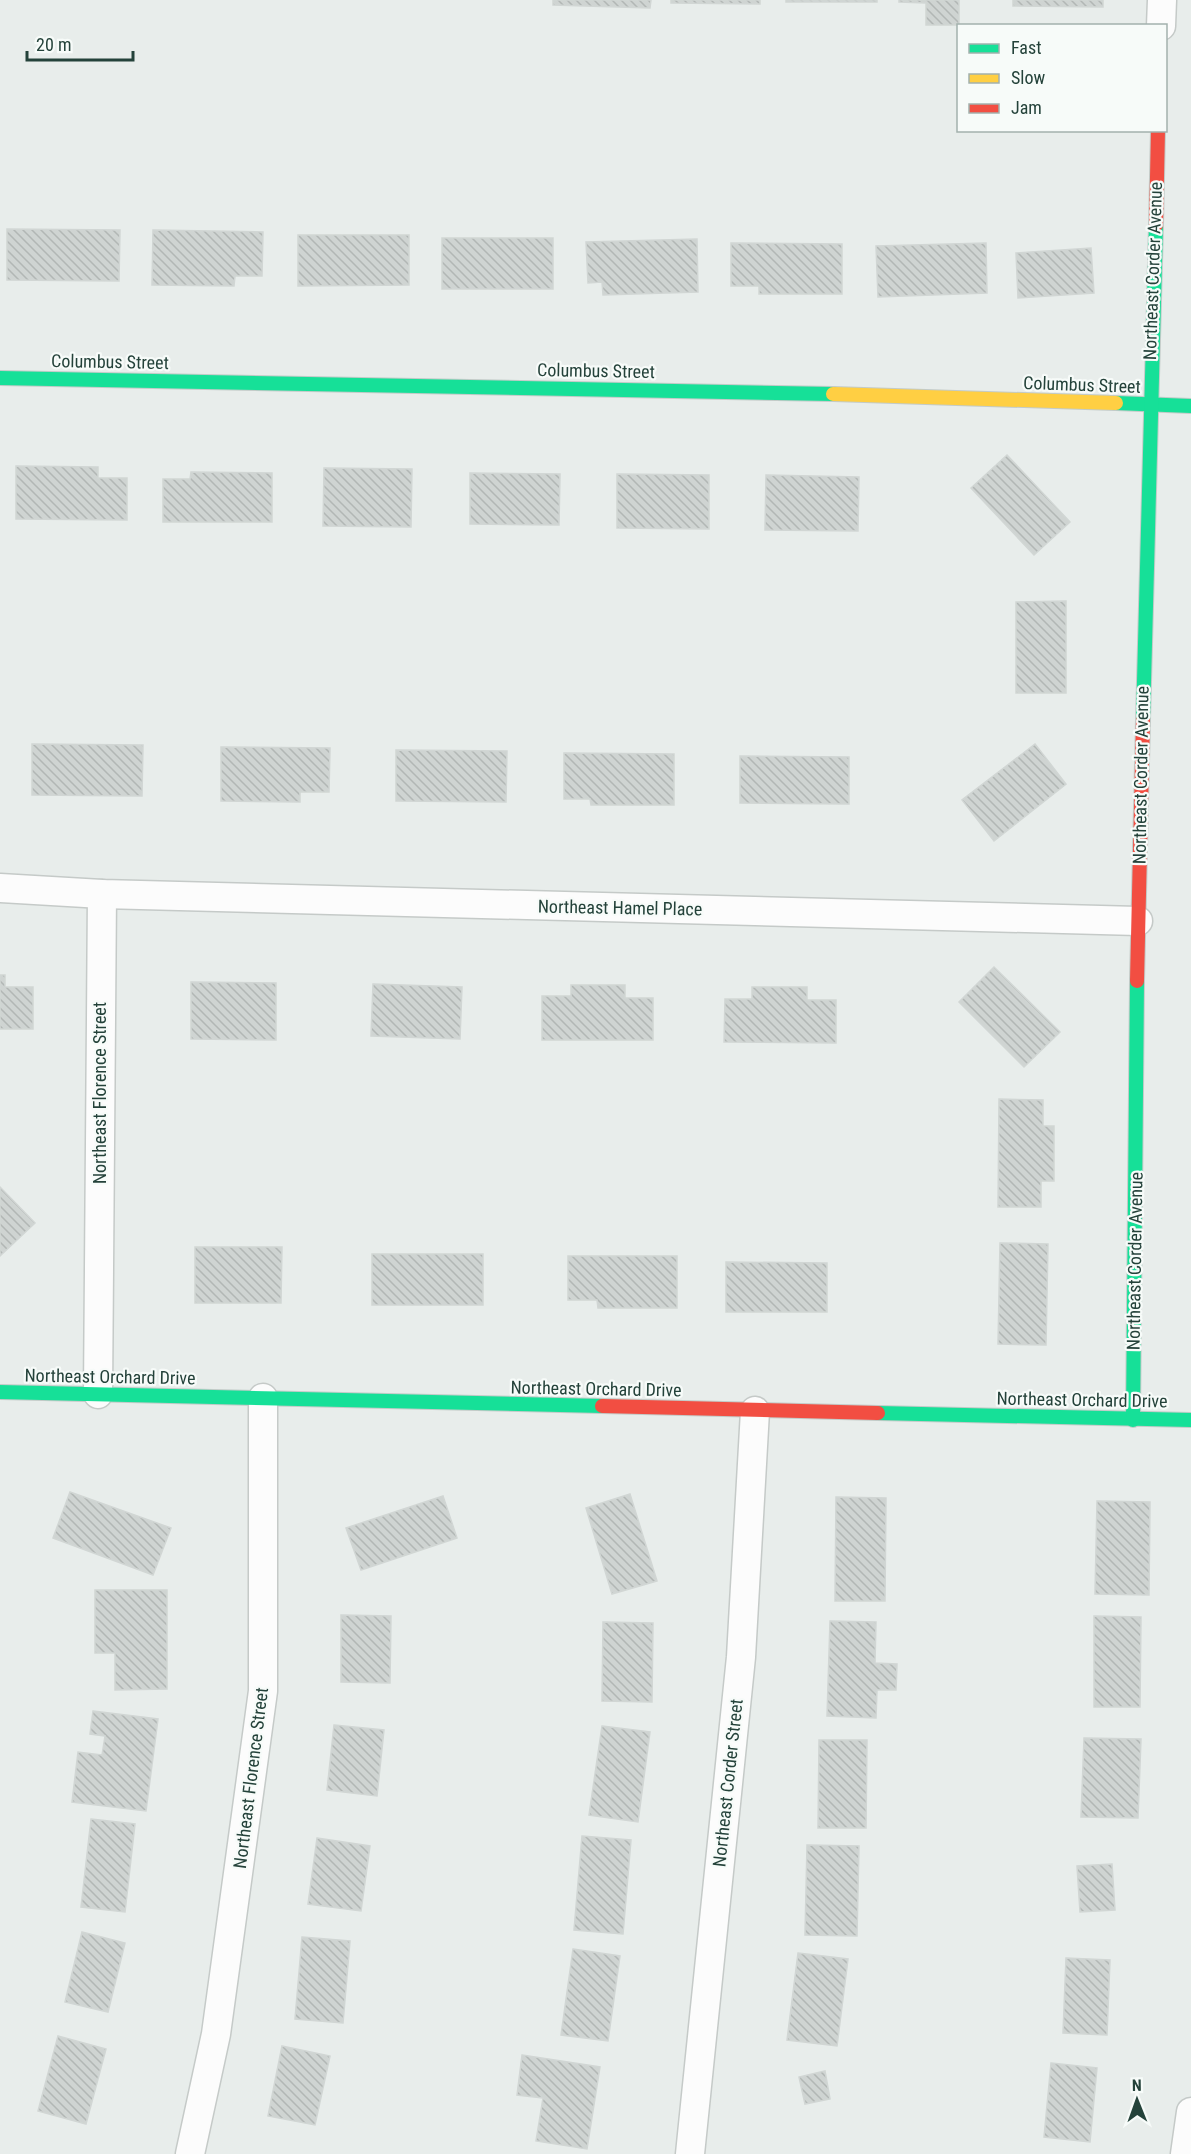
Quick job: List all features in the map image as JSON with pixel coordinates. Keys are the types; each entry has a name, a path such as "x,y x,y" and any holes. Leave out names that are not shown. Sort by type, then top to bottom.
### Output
{"street":[{"path":"1161,24 1162,0"},
{"name":"Northeast Corder Avenue","path":"1133,1420 1138,921 1149,406 1158,132"},
{"name":"Columbus Street","path":"0,378 873,395 1191,406"},
{"path":"0,888 102,894"},
{"name":"Northeast Hamel Place","path":"102,894 1138,921"},
{"name":"Northeast Florence Street","path":"98,1395 102,894"},
{"name":"Northeast Orchard Drive","path":"0,1392 1191,1420"},
{"name":"Northeast Florence Street","path":"190,2154 216,2034 263,1691 263,1398"},
{"name":"Northeast Corder Street","path":"690,2154 741,1658 755,1411"},
{"path":"1185,2154 1191,2112"}],"building":[{"path":"553,0 651,0 650,8 553,5"},
{"path":"671,0 760,0 760,4 671,3"},
{"path":"786,0 877,0 877,2 786,2"},
{"path":"899,0 959,0 959,24 926,25 926,3 899,2"},
{"path":"1013,0 1103,0 1103,7 1013,6"},
{"path":"7,229 120,230 119,281 7,280"},
{"path":"153,230 263,232 262,276 235,276 234,286 152,285"},
{"path":"298,235 409,235 409,285 298,286"},
{"path":"442,238 553,238 553,289 442,289"},
{"path":"697,239 698,292 603,295 602,282 588,283 586,242"},
{"path":"731,243 842,244 842,294 759,294 759,286 731,286"},
{"path":"986,243 987,293 878,297 876,246"},
{"path":"1091,248 1094,293 1018,298 1016,253"},
{"path":"1007,455 1070,522 1034,555 971,488"},
{"path":"16,466 98,467 98,478 127,478 127,520 16,519"},
{"path":"324,468 412,469 411,527 323,526"},
{"path":"191,472 272,473 272,522 163,522 163,479 190,479"},
{"path":"470,473 560,474 559,525 470,524"},
{"path":"617,474 709,475 709,529 617,528"},
{"path":"766,475 859,477 858,531 765,530"},
{"path":"1066,601 1066,693 1016,693 1016,602"},
{"path":"32,744 143,745 142,796 32,795"},
{"path":"1035,744 1066,784 994,841 962,800"},
{"path":"221,747 330,748 329,792 300,792 300,802 221,801"},
{"path":"396,750 507,751 506,802 396,801"},
{"path":"564,753 674,754 674,805 591,805 590,799 564,799"},
{"path":"740,756 849,757 849,804 740,803"},
{"path":"994,967 1060,1032 1024,1067 959,1002"},
{"path":"0,975 5,975 5,987 33,987 33,1029 0,1029"},
{"path":"191,982 276,983 276,1040 191,1039"},
{"path":"373,984 462,987 460,1039 371,1036"},
{"path":"571,985 625,985 625,998 653,998 653,1040 542,1040 542,996 571,996"},
{"path":"752,987 807,987 807,1000 836,1000 836,1043 724,1042 725,999 752,999"},
{"path":"999,1099 1043,1100 1043,1126 1054,1126 1054,1181 1041,1181 1041,1207 998,1207"},
{"path":"0,1187 35,1223 0,1256"},
{"path":"1000,1243 1048,1244 1046,1345 998,1344"},
{"path":"195,1247 282,1247 281,1303 195,1303"},
{"path":"372,1254 483,1254 483,1305 372,1305"},
{"path":"568,1256 677,1256 677,1308 598,1308 597,1300 568,1300"},
{"path":"726,1262 827,1263 827,1312 726,1312"},
{"path":"70,1492 171,1528 153,1575 53,1538"},
{"path":"630,1494 657,1581 612,1594 586,1508"},
{"path":"443,1496 457,1538 361,1570 346,1528"},
{"path":"836,1497 886,1498 885,1601 835,1601"},
{"path":"1097,1501 1150,1502 1149,1595 1095,1594"},
{"path":"95,1590 167,1590 167,1689 115,1690 115,1653 95,1653"},
{"path":"341,1615 391,1616 390,1683 341,1682"},
{"path":"1094,1616 1141,1617 1140,1707 1094,1707"},
{"path":"830,1621 876,1622 875,1663 897,1664 896,1690 877,1690 876,1718 827,1716"},
{"path":"603,1622 653,1623 652,1702 602,1701"},
{"path":"93,1711 158,1719 146,1811 72,1802 78,1752 102,1755 105,1736 90,1734"},
{"path":"334,1725 384,1730 377,1796 327,1790"},
{"path":"602,1726 650,1732 638,1822 589,1815"},
{"path":"1084,1738 1141,1739 1138,1818 1081,1817"},
{"path":"819,1740 867,1740 866,1828 818,1828"},
{"path":"91,1819 135,1824 125,1912 81,1907"},
{"path":"582,1836 631,1840 623,1934 574,1930"},
{"path":"317,1838 370,1846 361,1911 308,1904"},
{"path":"807,1845 859,1846 857,1936 805,1935"},
{"path":"1112,1864 1115,1910 1080,1912 1077,1866"},
{"path":"82,1932 125,1943 108,2012 65,2002"},
{"path":"302,1937 350,1941 343,2023 295,2019"},
{"path":"573,1949 620,1956 608,2041 561,2035"},
{"path":"798,1953 848,1959 837,2046 787,2040"},
{"path":"1066,1958 1110,1960 1107,2035 1063,2033"},
{"path":"58,2036 106,2049 86,2124 38,2111"},
{"path":"282,2046 330,2056 315,2125 268,2116"},
{"path":"522,2055 600,2067 587,2149 536,2141 543,2098 517,2095"},
{"path":"1051,2063 1097,2068 1090,2142 1044,2137"},
{"path":"825,2071 830,2099 805,2104 799,2077"}],"traffic: fast":[{"path":"1143,720 1156,225"},
{"path":"0,378 833,394"},
{"path":"1116,403 1191,406"},
{"path":"1133,1420 1137,981"},
{"path":"0,1392 602,1406"},
{"path":"878,1413 1191,1420"}],"traffic: slow":[{"path":"833,394 1116,403"}],"traffic: jam":[{"path":"1156,225 1158,132"},
{"path":"1137,981 1143,720"},
{"path":"602,1406 878,1413"}]}
